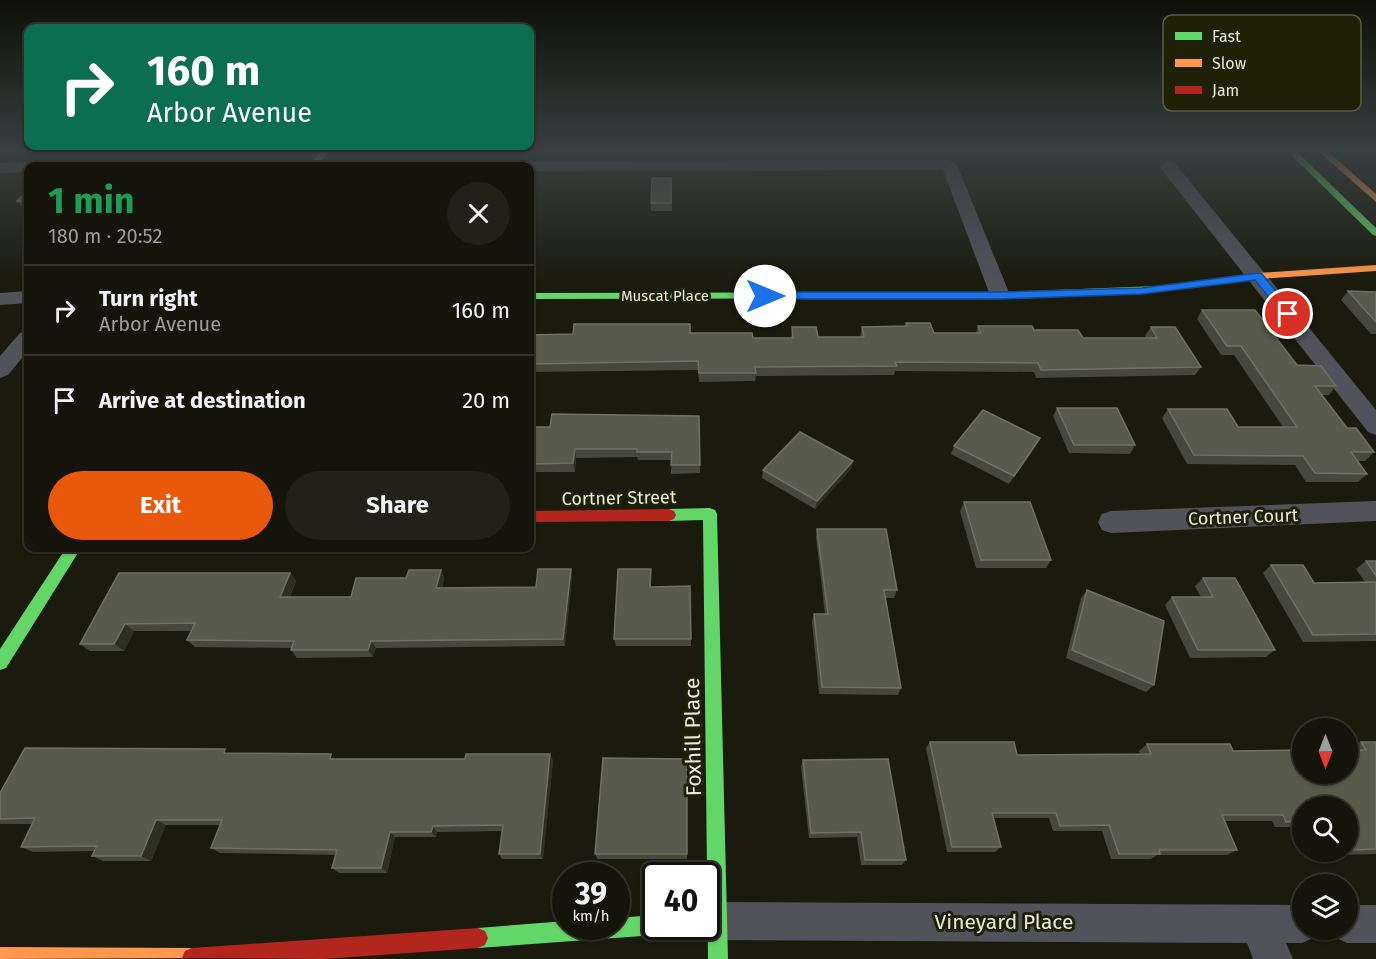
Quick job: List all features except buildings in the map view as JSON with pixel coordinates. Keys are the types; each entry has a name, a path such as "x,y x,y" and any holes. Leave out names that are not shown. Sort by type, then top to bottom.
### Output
{"street":[{"path":"960,194 1000,296"},
{"path":"1190,194 1376,426"},
{"path":"1335,194 1376,233"},
{"name":"Muscat Place","path":"534,296 1000,296 1142,291 1258,276 1376,268"},
{"path":"0,299 24,297"},
{"path":"0,370 24,343"},
{"name":"Cortner Court","path":"1111,522 1376,511"},
{"name":"Cortner Street","path":"534,517 710,514"},
{"name":"Foxhill Place","path":"710,514 712,862"},
{"path":"0,663 71,552"},
{"name":"Vineyard Place","path":"720,920 1292,924"},
{"path":"1258,924 1273,959"},
{"path":"1358,924 1376,924"},
{"path":"0,957 207,958 642,926"},
{"name":"Foxhill Place","path":"715,940 718,959"}],"traffic: fast":[{"path":"1335,194 1376,233"},
{"path":"534,296 1000,295 1158,289"},
{"path":"669,515 710,514 718,959"},
{"path":"0,663 71,552"},
{"path":"478,938 642,926"}],"traffic: slow":[{"path":"1370,194 1376,199"},
{"path":"1158,289 1258,276 1376,268"},
{"path":"0,957 192,958"}],"traffic: jam":[{"path":"534,517 669,515"},
{"path":"192,958 478,938"}],"route":[{"path":"765,296 1000,296 1142,291 1258,276 1288,314"}]}
